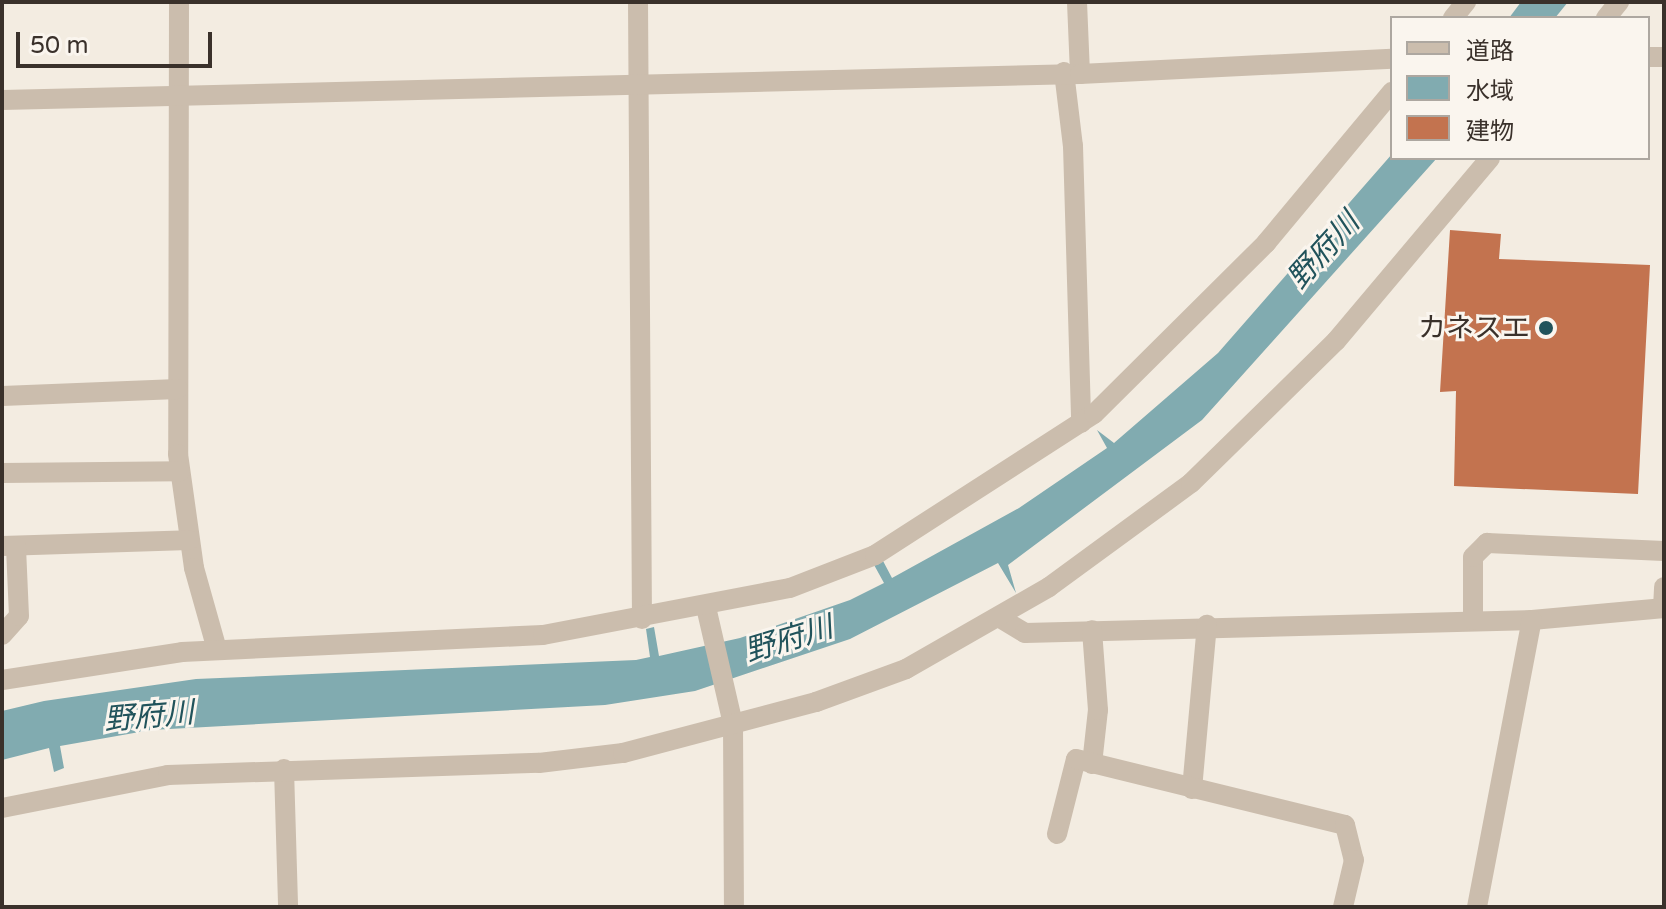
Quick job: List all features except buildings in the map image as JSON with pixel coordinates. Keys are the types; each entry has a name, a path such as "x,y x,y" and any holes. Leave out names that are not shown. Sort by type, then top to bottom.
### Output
{"street":[{"path":"179,2 180,471 189,540 217,650"},
{"path":"638,2 642,619"},
{"path":"1077,2 1072,73 1081,423"},
{"path":"2,100 180,93 1072,73 1390,59"},
{"path":"2,680 217,650 461,642 707,611 790,588 875,555 1081,423 1234,277 1390,94"},
{"path":"2,808 168,775 539,763 623,753 906,669 1000,618 1133,532 1259,422 1488,160"},
{"path":"2,396 178,389"},
{"path":"2,473 180,471"},
{"path":"2,635 19,616 9,546 189,540"},
{"path":"1473,620 1473,557 1487,543 1664,551"},
{"path":"1000,618 1025,633 1207,625 1532,620 1664,608 1664,587"},
{"path":"707,611 732,719 734,907"},
{"path":"1477,907 1532,620"},
{"path":"1192,789 1207,625"},
{"path":"1092,630 1098,710 1092,764"},
{"path":"1057,834 1076,759 1345,825 1354,860 1343,907"},
{"path":"284,769 288,907"}],"water":[{"path":"1521,2 1568,2 1557,16 1510,16"},
{"name":"野府川","path":"1390,156 1390,160 1435,160 1202,420 1008,565 1016,593 998,563 850,639 695,691 605,705 151,730 60,746 64,768 54,772 49,748 2,760 2,711 44,701 196,679 636,660 650,657 646,629 654,627 659,656 740,638 850,600 884,583 873,563 882,559 892,578 1019,508 1107,448 1097,430 1114,443 1218,353"}],"place":[{"name":"カネスエ","path":"1546,328"}]}
